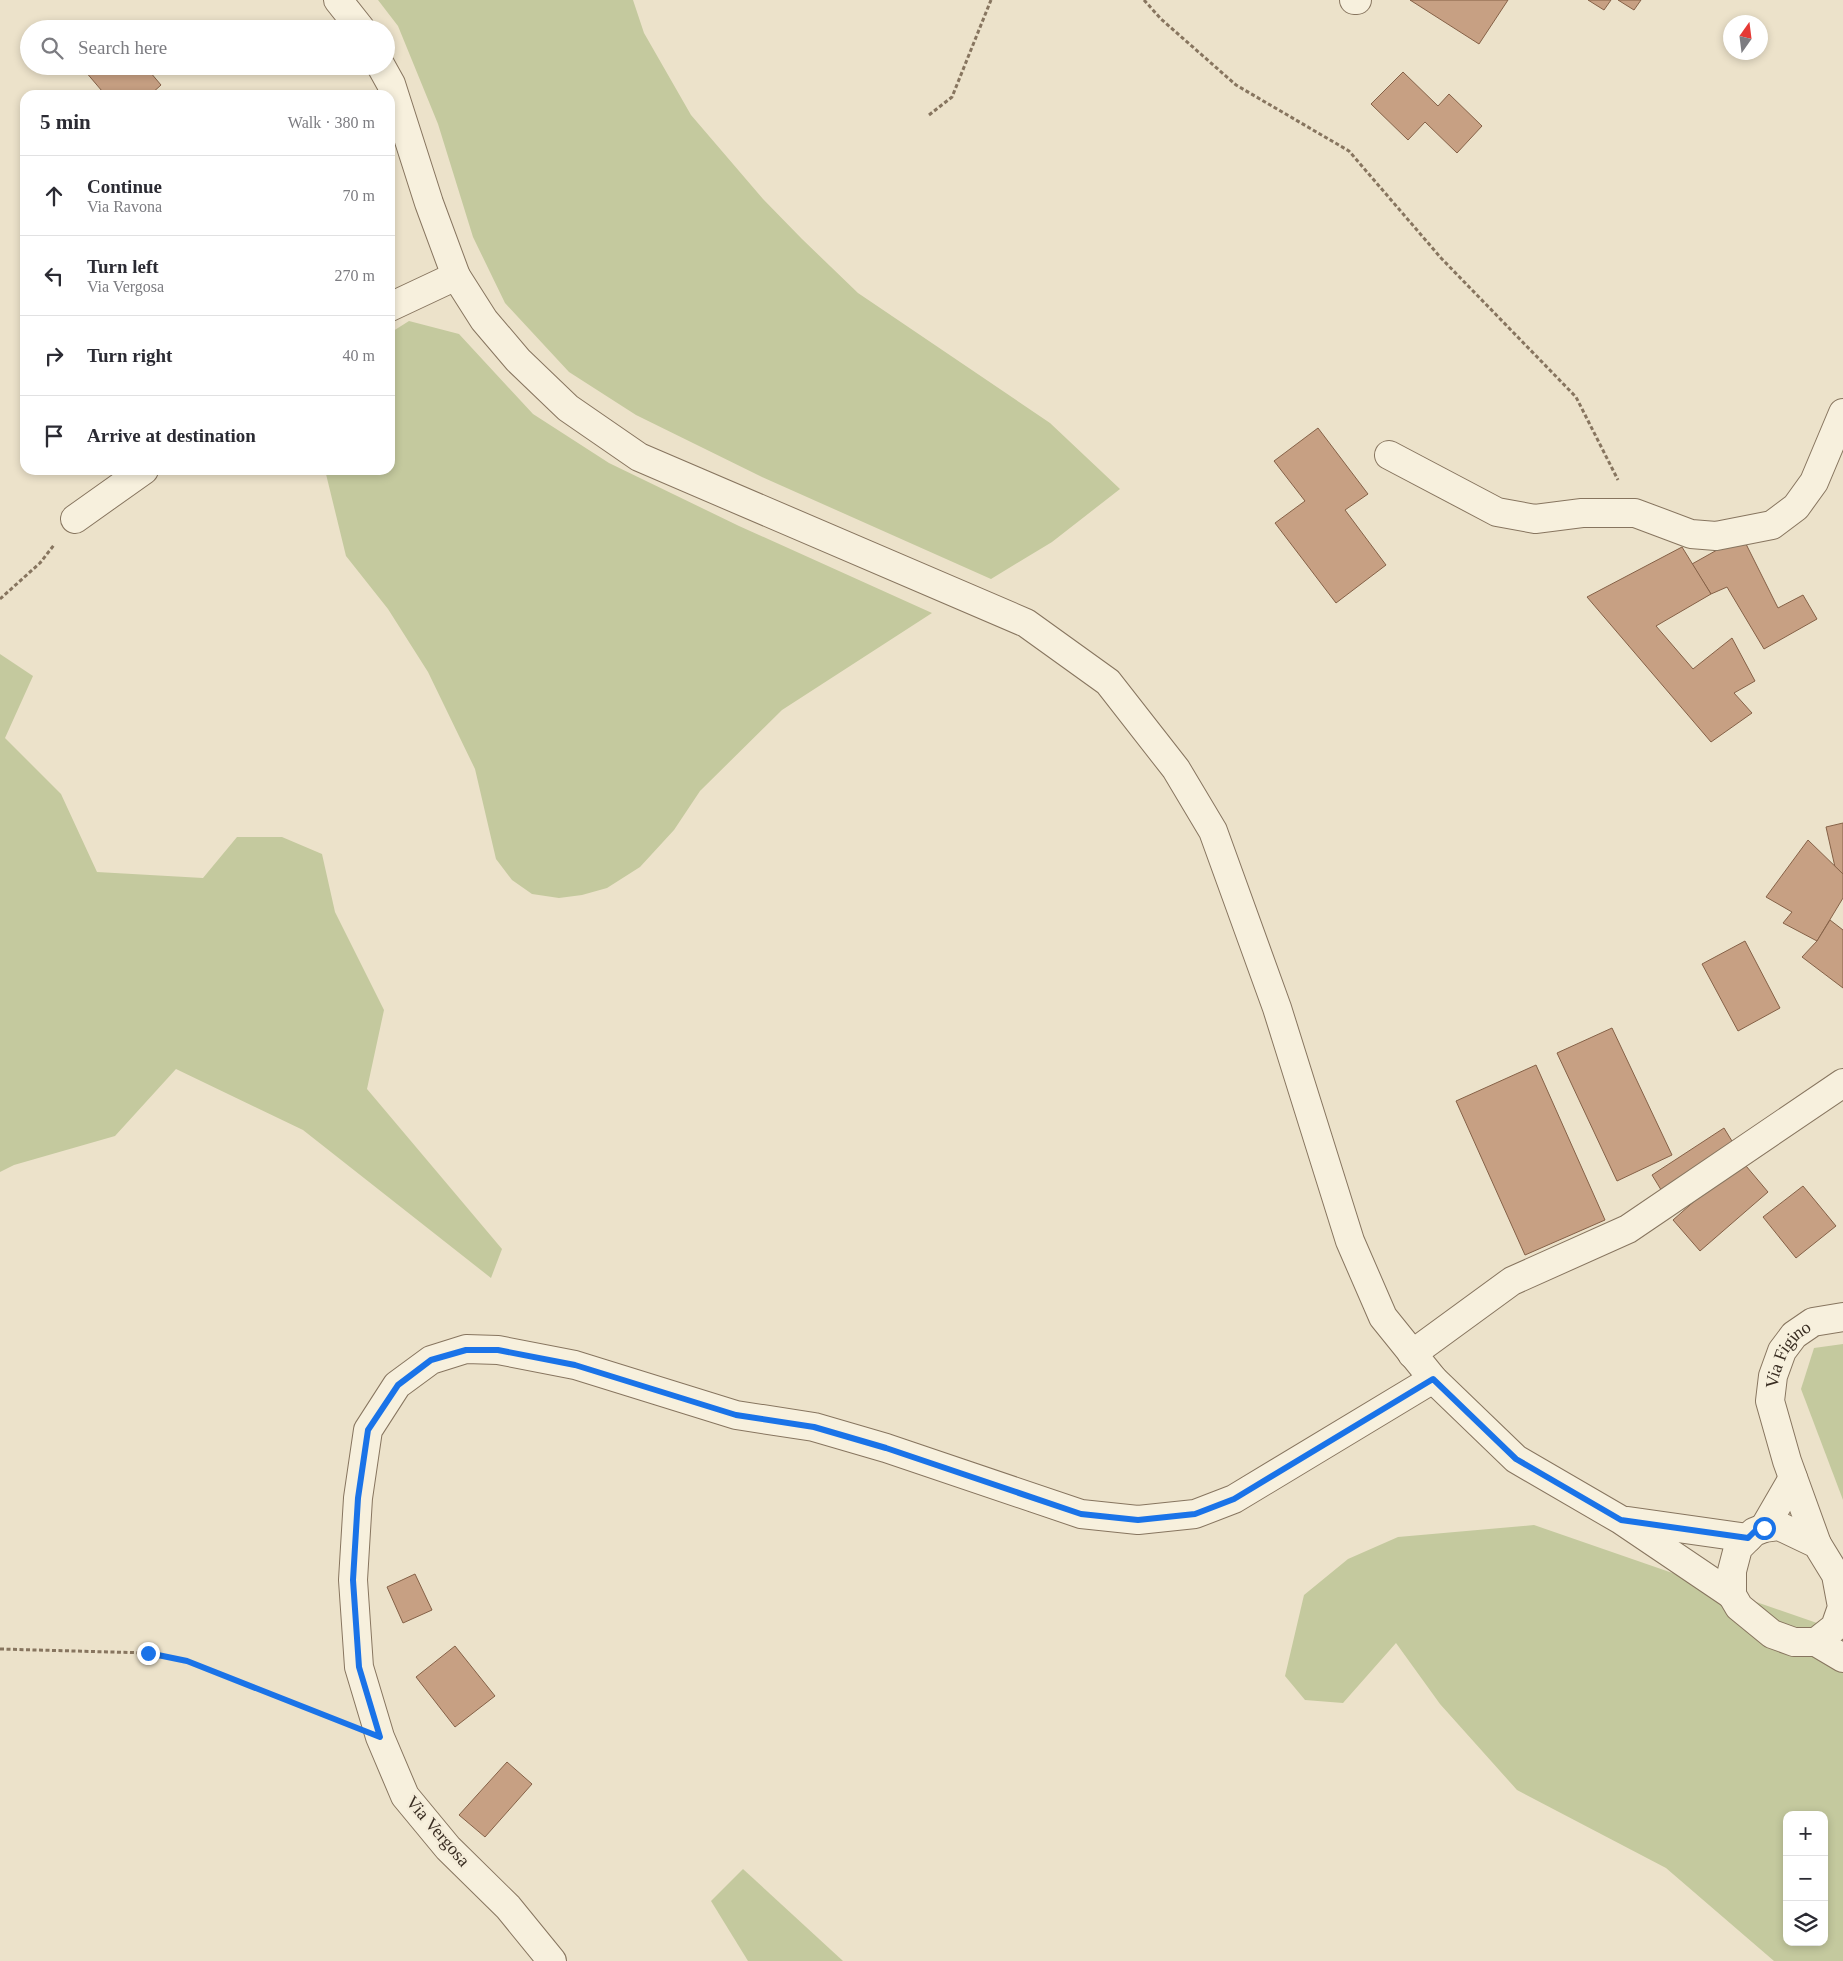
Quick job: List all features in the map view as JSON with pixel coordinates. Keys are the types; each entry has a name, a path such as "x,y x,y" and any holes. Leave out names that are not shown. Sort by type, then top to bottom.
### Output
{"street":[{"path":"338,0 354,20"},
{"path":"386,75 393,90"},
{"path":"395,97 429,203 456,276 484,320 518,360 568,408 639,456 1026,624 1108,682 1176,769 1213,831 1277,1008 1350,1241 1382,1317 1433,1379 1516,1459 1621,1520 1732,1595 1739,1607 1772,1634 1794,1642 1816,1642 1843,1658"},
{"path":"395,305 456,276"},
{"path":"1388,455 1497,512 1535,519 1582,513 1635,513 1691,534 1716,536 1772,524 1796,507 1814,482 1843,413"},
{"path":"75,519 137,475"},
{"path":"1412,1354 1512,1281 1628,1229 1843,1083"},
{"name":"Via Figino","path":"1817,1544 1793,1478 1770,1401 1773,1376 1782,1351 1794,1335 1813,1322 1843,1317"},
{"name":"Via Vergosa","path":"552,1961 508,1907 448,1848 406,1796 380,1737 359,1667 353,1580 358,1498 368,1430 398,1385 431,1360 466,1350 498,1350 575,1365 736,1415 814,1427 886,1448 1081,1514 1138,1520 1195,1514 1234,1499 1433,1379"},
{"path":"1732,1595 1732,1571 1738,1548 1756,1533 1793,1478"},
{"path":"1621,1520 1756,1533 1779,1526 1817,1544 1836,1575 1842,1608 1835,1627 1816,1642"}],"path":[{"path":"929,115 952,97 990,0"},
{"path":"1144,0 1161,19 1236,85 1348,151 1441,258 1576,397 1635,513"},
{"path":"0,599 40,563 75,519"},
{"path":"0,1649 148,1653 187,1661 380,1737"}],"green space":[{"path":"378,0 633,0 644,33 691,115 763,199 802,239 858,293 1050,423 1120,489 1052,542 991,579 762,477 636,415 569,372 505,303 473,237 438,124 398,26"},
{"path":"409,321 459,334 533,414 609,463 739,526 932,613 782,710 700,791 674,830 640,867 607,888 582,895 559,898 532,894 512,880 496,859 475,769 428,672 388,609 346,556 326,475 395,475 395,330"},
{"path":"0,654 33,676 5,738 61,794 97,872 203,878 237,837 282,837 322,854 335,912 384,1010 367,1089 502,1249 491,1278 303,1130 176,1069 115,1136 14,1165 0,1172"},
{"path":"1843,1344 1843,1500 1801,1389 1814,1348"},
{"path":"1534,1525 1843,1632 1843,1961 1774,1961 1666,1868 1517,1790 1440,1704 1396,1643 1343,1703 1305,1700 1285,1676 1304,1595 1348,1559 1398,1537"},
{"path":"743,1869 843,1961 748,1961 711,1901"}],"building":[{"path":"1410,0 1508,0 1479,44"},
{"path":"1588,0 1611,0 1604,10"},
{"path":"1618,0 1641,0 1634,10"},
{"path":"1403,72 1438,106 1449,94 1482,126 1457,153 1425,122 1408,140 1371,104"},
{"path":"88,75 153,75 161,85 156,90 101,90"},
{"path":"1318,428 1368,494 1345,510 1386,565 1336,603 1275,523 1305,501 1274,461"},
{"path":"1742,536 1778,608 1803,595 1817,619 1764,649 1727,587 1711,594 1692,564"},
{"path":"1682,547 1711,594 1656,626 1693,669 1732,638 1755,681 1734,693 1752,713 1711,742 1587,597"},
{"path":"1843,823 1843,874 1835,867 1826,827"},
{"path":"1808,840 1843,874 1843,898 1817,941 1783,923 1792,912 1766,897"},
{"path":"1830,920 1843,930 1843,988 1802,957 1817,941"},
{"path":"1745,941 1780,1008 1738,1031 1702,964"},
{"path":"1612,1028 1672,1155 1617,1181 1557,1053"},
{"path":"1536,1065 1605,1220 1525,1255 1456,1101"},
{"path":"1724,1128 1735,1146 1663,1193 1652,1175"},
{"path":"1741,1160 1768,1192 1700,1251 1673,1220"},
{"path":"1803,1186 1836,1226 1796,1258 1763,1217"},
{"path":"415,1574 432,1610 403,1623 387,1587"},
{"path":"455,1646 495,1696 455,1727 416,1677"},
{"path":"507,1762 532,1784 485,1837 459,1815"}],"route":[{"path":"148,1653 187,1661 380,1737 359,1667 353,1580 358,1498 368,1430 398,1385 431,1360 466,1350 498,1350 575,1365 736,1415 814,1427 886,1448 1081,1514 1138,1520 1195,1514 1234,1499 1433,1379 1516,1459 1621,1520 1748,1538 1754,1532 1764,1528"}]}
